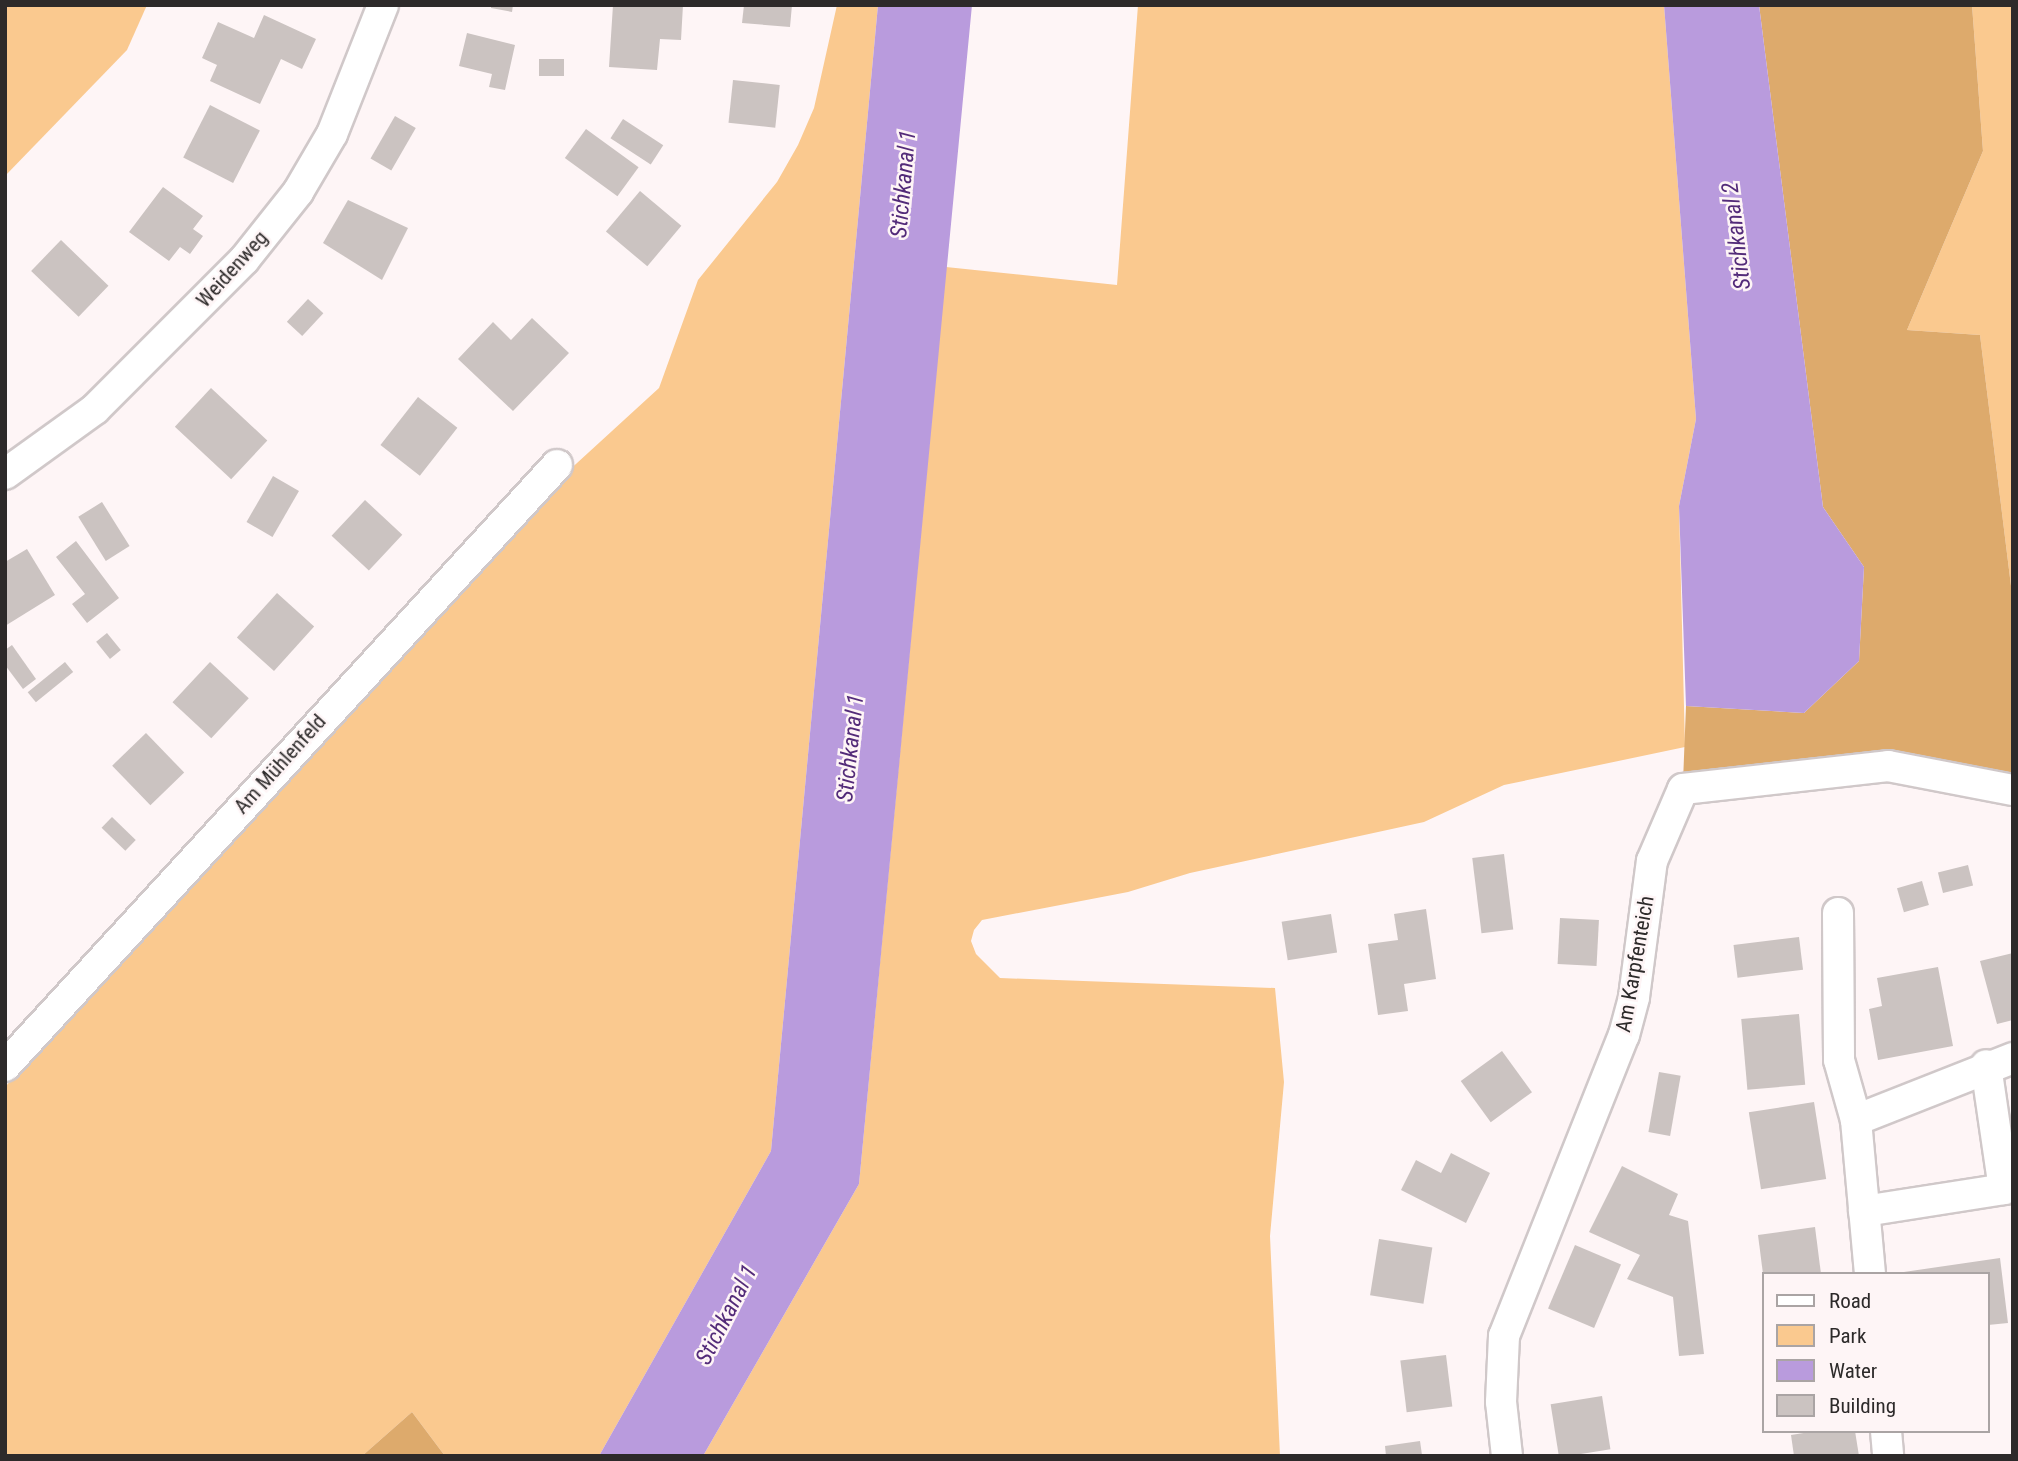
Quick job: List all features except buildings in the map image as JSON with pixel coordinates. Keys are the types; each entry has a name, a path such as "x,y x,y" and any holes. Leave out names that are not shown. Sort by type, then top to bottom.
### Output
{"street":[{"name":"Weidenweg","path":"5,474 95,409 244,260 298,192 332,134 383,5"},
{"name":"Am Mühlenfeld","path":"5,1066 556,465"},
{"name":"Am Karpfenteich","path":"1507,1456 1501,1402 1504,1336 1624,1035 1634,997 1652,861 1683,789 1888,766 2013,790"},
{"path":"1838,913 1839,1060 1856,1120 1870,1272"},
{"path":"1856,1120 1999,1062 2004,1189 1864,1211"},
{"path":"1886,1433 1888,1456"}],"green space":[{"path":"5,5 147,5 127,50 5,176"},
{"path":"837,5 878,5 771,1151 599,1456 445,1456 412,1412 362,1456 5,1456 5,1087 565,474 659,388 698,280 777,182 798,145 814,108"},
{"path":"1138,5 1664,5 1696,419 1679,506 1685,747 1504,785 1424,822 1190,873 1128,892 982,920 974,930 971,941 976,954 1000,978 1275,988 1284,1082 1270,1236 1280,1456 703,1456 859,1184 946,267 1117,285"},
{"path":"1972,5 2013,5 2013,602 1980,335 1907,330 1983,151"}],"shaded area":[{"path":"1759,5 1972,5 1983,151 1907,330 1980,335 2013,602 2013,781 1896,758 1683,782 1686,706 1804,713 1859,661 1864,567 1823,507"},
{"path":"412,1412 445,1456 362,1456"}],"water":[{"name":"Stichkanal 1","path":"878,5 972,5 859,1184 703,1456 599,1456 771,1151"},
{"name":"Stichkanal 2","path":"1664,5 1759,5 1823,507 1864,567 1859,661 1804,713 1686,706 1679,506 1696,419"}]}
